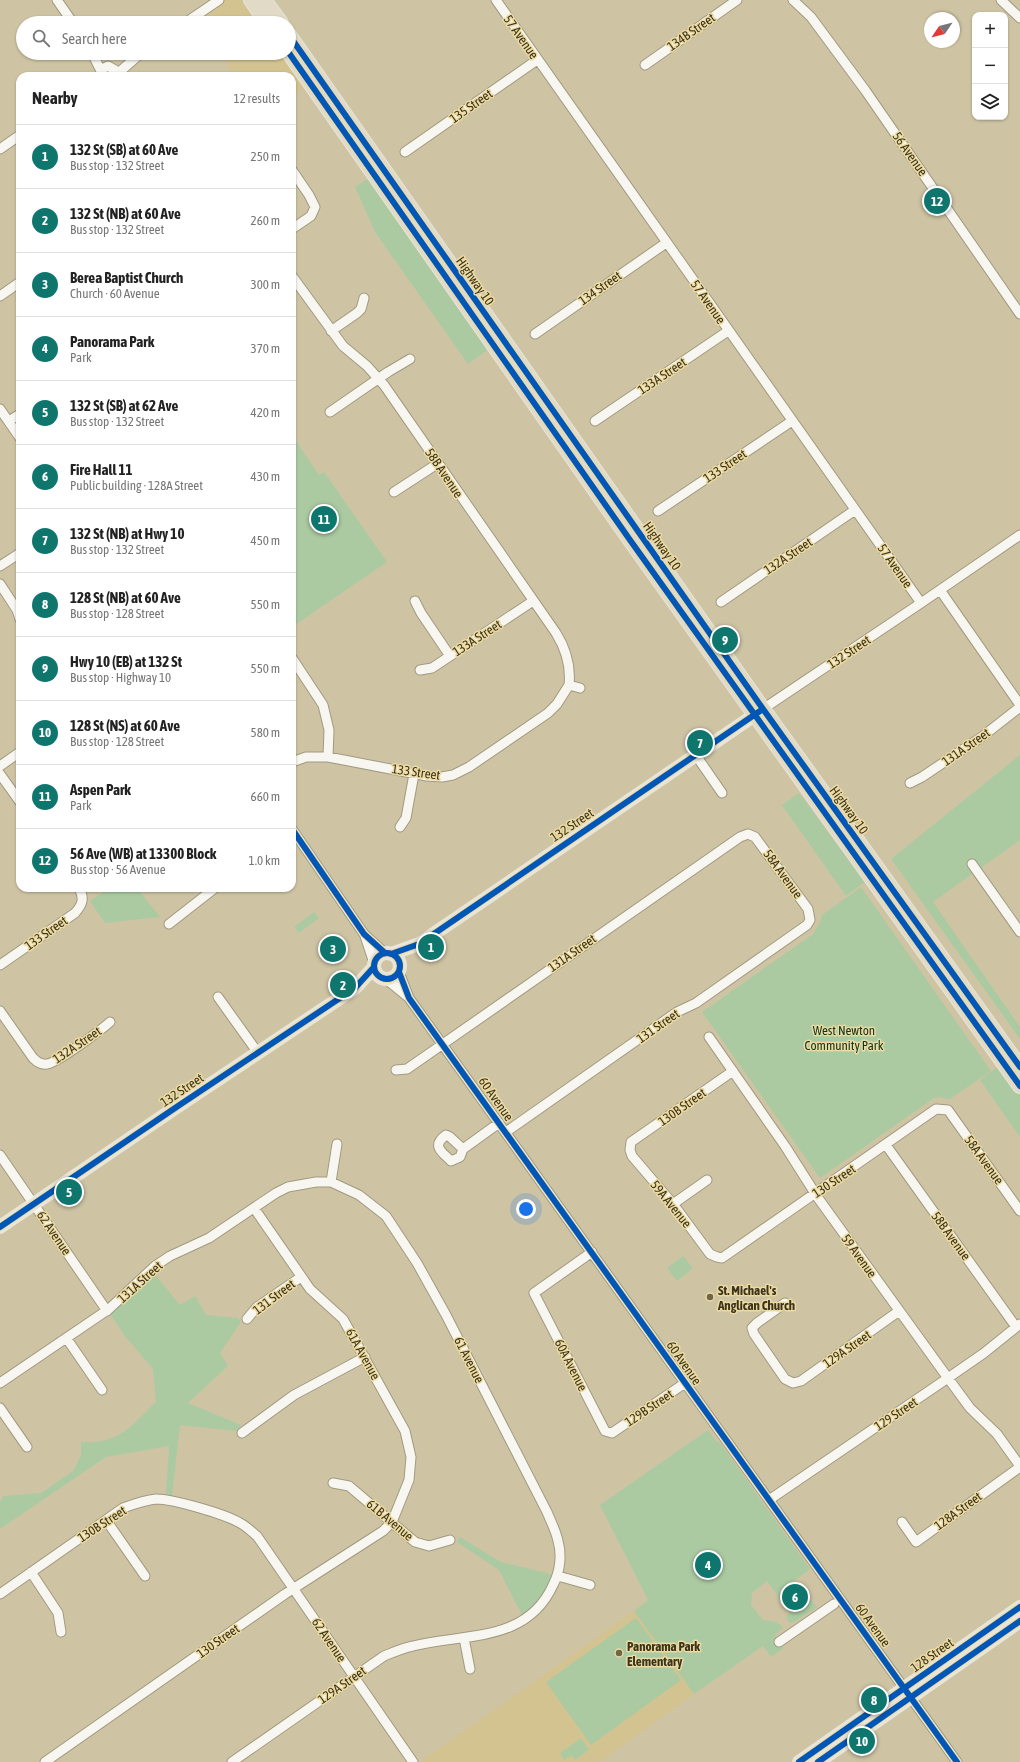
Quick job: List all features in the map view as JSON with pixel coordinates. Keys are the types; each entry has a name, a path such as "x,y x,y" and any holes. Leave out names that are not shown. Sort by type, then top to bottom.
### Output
{"highway":[{"path":"251,0 262,16"},
{"path":"264,0 276,16"},
{"path":"271,0 282,16"},
{"path":"296,36 312,60 315,72"},
{"name":"Highway 10","path":"296,45 1020,1086"},
{"name":"Highway 10","path":"294,60 759,712 1020,1067"}],"main road":[{"name":"132 Street","path":"388,954 419,944 695,754 759,712"},
{"name":"132 Street","path":"399,971 419,944"},
{"path":"388,954 399,962 399,971 393,978 385,979 377,975 374,965 378,957 388,954"},
{"name":"132 Street","path":"0,1228 355,988 374,965"},
{"name":"132 Street","path":"355,988 385,979"},
{"name":"128 Street","path":"818,1762 1020,1607"},
{"name":"128 Street","path":"799,1762 1020,1621"}],"street":[{"path":"57,0 68,16"},
{"path":"195,16 219,0"},
{"name":"57 Avenue","path":"496,0 921,603"},
{"name":"134B Street","path":"645,65 737,0"},
{"name":"56 Avenue","path":"793,0 811,17 865,90 1020,314"},
{"path":"1001,0 1020,18"},
{"path":"99,60 106,72"},
{"path":"109,72 129,60"},
{"name":"135 Street","path":"405,152 537,60"},
{"path":"0,149 16,138"},
{"path":"296,176 315,207 311,216 296,226"},
{"name":"134 Street","path":"535,334 666,243"},
{"name":"58B Avenue","path":"296,282 343,346 367,366 378,378 533,601 563,646 570,675 569,685"},
{"path":"0,296 16,285"},
{"path":"331,331 361,309 364,298"},
{"name":"133A Street","path":"595,421 728,331"},
{"path":"330,412 378,378 410,359"},
{"path":"0,409 16,432"},
{"path":"9,421 16,417"},
{"name":"133 Street","path":"658,511 792,421"},
{"path":"394,492 437,464"},
{"name":"132A Street","path":"721,602 855,510"},
{"name":"132 Street","path":"759,712 1020,535"},
{"path":"0,566 16,556"},
{"path":"0,584 16,608"},
{"path":"940,590 1020,706"},
{"path":"415,601 421,613 450,656"},
{"name":"133A Street","path":"420,670 432,668 533,601"},
{"path":"296,664 323,705 329,730 328,757"},
{"path":"569,685 580,688"},
{"name":"133 Street","path":"296,761 306,758 328,757 427,776 442,777 453,775 463,770 544,716 557,704 569,685"},
{"name":"131A Street","path":"910,784 983,736 1020,706"},
{"path":"695,754 722,793"},
{"path":"0,766 16,755"},
{"path":"0,774 16,796"},
{"path":"400,826 406,818 414,774"},
{"name":"131A Street","path":"396,1070 407,1069 740,837 748,834"},
{"name":"58A Avenue","path":"748,834 759,840 780,869 808,909 810,920"},
{"path":"296,836 364,934 388,954"},
{"path":"972,864 1020,932"},
{"name":"133 Street","path":"0,965 75,913 81,906 81,892"},
{"path":"169,924 210,892"},
{"name":"131 Street","path":"506,1132 677,1012 696,1003 802,929 810,920"},
{"path":"364,934 374,965"},
{"name":"60 Avenue","path":"399,971 409,998"},
{"name":"60 Avenue","path":"385,979 409,998 443,1044 957,1762"},
{"path":"218,997 258,1053"},
{"name":"132A Street","path":"0,1011 33,1058 43,1064 49,1064 56,1060 100,1031 110,1022"},
{"name":"59 Avenue","path":"709,1037 785,1146 815,1194 948,1378 970,1408 997,1434 1020,1467"},
{"name":"130B Street","path":"631,1142 733,1071"},
{"name":"130 Street","path":"722,1258 936,1109 948,1110"},
{"name":"58A Avenue","path":"948,1110 1020,1211"},
{"path":"463,1149 499,1123"},
{"name":"59A Avenue","path":"631,1142 630,1150 632,1156 673,1204 710,1254 722,1258"},
{"path":"331,1182 337,1144"},
{"name":"58B Avenue","path":"886,1145 1018,1326"},
{"name":"62 Avenue","path":"0,1155 107,1311"},
{"path":"673,1204 707,1180"},
{"name":"131A Street","path":"0,1383 107,1311 155,1266 170,1256 209,1238 288,1187 316,1182 331,1182"},
{"name":"61 Avenue","path":"331,1182 359,1195 386,1216 420,1269 446,1315 547,1512 558,1541 560,1561 558,1576"},
{"name":"61A Avenue","path":"254,1208 310,1289 343,1319 405,1431 411,1457 409,1480 392,1522"},
{"name":"60A Avenue","path":"592,1252 534,1293 605,1431 612,1433"},
{"name":"131 Street","path":"247,1319 257,1308 301,1277"},
{"name":"129A Street","path":"785,1303 752,1328 754,1334 785,1379 793,1383 801,1381 900,1311"},
{"name":"129 Street","path":"769,1500 984,1353 1018,1326"},
{"path":"67,1339 102,1390"},
{"path":"242,1433 294,1395 365,1357"},
{"name":"129B Street","path":"612,1433 685,1383"},
{"path":"0,1408 27,1447"},
{"name":"128A Street","path":"902,1522 916,1542 1020,1467"},
{"name":"61B Avenue","path":"333,1483 349,1486 415,1542 428,1546 450,1540"},
{"name":"130B Street","path":"0,1594 123,1508 136,1503 156,1499 168,1500 227,1516 240,1523"},
{"path":"106,1520 145,1576"},
{"name":"130 Street","path":"45,1762 294,1588 382,1531 392,1522"},
{"name":"62 Avenue","path":"240,1523 257,1536 413,1762"},
{"path":"31,1572 58,1612 61,1632"},
{"path":"558,1576 590,1585"},
{"name":"129A Street","path":"232,1762 384,1656 413,1646 464,1638 514,1626 526,1619 540,1607 549,1594 558,1576"},
{"path":"779,1642 834,1604"},
{"path":"464,1638 470,1669"}],"shaded area":[{"path":"223,0 249,0 260,16 199,16"},
{"path":"225,60 291,60 308,85 296,93 296,72 232,72"},
{"name":"Panorama Park Elementary","path":"634,1611 694,1694 600,1762 420,1762"}],"green space":[{"path":"371,177 489,349 468,364 375,232 355,187"},
{"path":"296,441 319,475 324,472 387,562 296,624"},
{"path":"1020,755 1020,840 933,902 1020,1027 1020,1039 891,859"},
{"path":"799,793 865,882 846,896 782,805"},
{"name":"West Newton Community Park","path":"861,887 991,1071 950,1099 939,1097 934,1098 820,1178 702,1012 813,934 819,925 822,915"},
{"path":"103,892 140,892 160,917 105,923 90,901"},
{"path":"314,912 319,918 299,933 294,927"},
{"path":"999,1066 1020,1095 1020,1137 980,1080"},
{"path":"683,1256 693,1268 677,1281 667,1268"},
{"path":"153,1272 180,1305 195,1296 206,1315 238,1318 241,1322 220,1353 228,1366 188,1403 241,1425 236,1431 180,1425 172,1496 166,1495 169,1446 106,1457 0,1529 0,1503 3,1496 41,1493 73,1471 81,1455 81,1442 94,1442 115,1437 131,1426 156,1402 153,1369 124,1335 109,1312"},
{"path":"708,1430 716,1441 720,1443 810,1569 779,1592 793,1612 810,1599 817,1607 796,1621 789,1623 786,1616 790,1613 767,1581 752,1593 751,1605 763,1620 776,1622 783,1627 775,1636 784,1648 771,1657 763,1646 694,1694 634,1611 648,1600 600,1505"},
{"path":"460,1537 501,1562 555,1575 547,1593 523,1617 499,1570 457,1542"},
{"path":"636,1618 681,1680 591,1745 546,1682"},
{"path":"581,1738 589,1750 575,1760 572,1755 564,1760 560,1753"}],"cycle path":[{"path":"296,45 763,709 1020,1067"},
{"path":"294,60 630,540 1020,1086"},
{"path":"391,954 419,944 760,711"},
{"path":"296,835 364,934 385,953"},
{"path":"387,953 396,957 400,966 396,975 387,979 378,975 374,966 378,957 387,953"},
{"path":"0,1227 355,988 374,967"},
{"path":"399,972 409,998 957,1762"},
{"path":"799,1762 1020,1607"},
{"path":"818,1762 1020,1621"}],"place":[{"name":"56 Ave (WB) at 13300 Block","path":"937,201"},
{"name":"Aspen Park","path":"324,519"},
{"name":"Hwy 10 (EB) at 132 St","path":"725,640"},
{"name":"132 St (NB) at Hwy 10","path":"700,743"},
{"name":"132 St (SB) at 60 Ave","path":"431,947"},
{"name":"Berea Baptist Church","path":"333,949"},
{"name":"132 St (NB) at 60 Ave","path":"343,985"},
{"name":"132 St (SB) at 62 Ave","path":"69,1192"},
{"name":"St. Michael's Anglican Church","path":"710,1297"},
{"name":"Panorama Park","path":"708,1565"},
{"name":"Fire Hall 11","path":"795,1597"},
{"name":"Panorama Park Elementary","path":"619,1653"},
{"name":"128 St (NB) at 60 Ave","path":"874,1700"},
{"name":"128 St (NS) at 60 Ave","path":"862,1741"}]}
